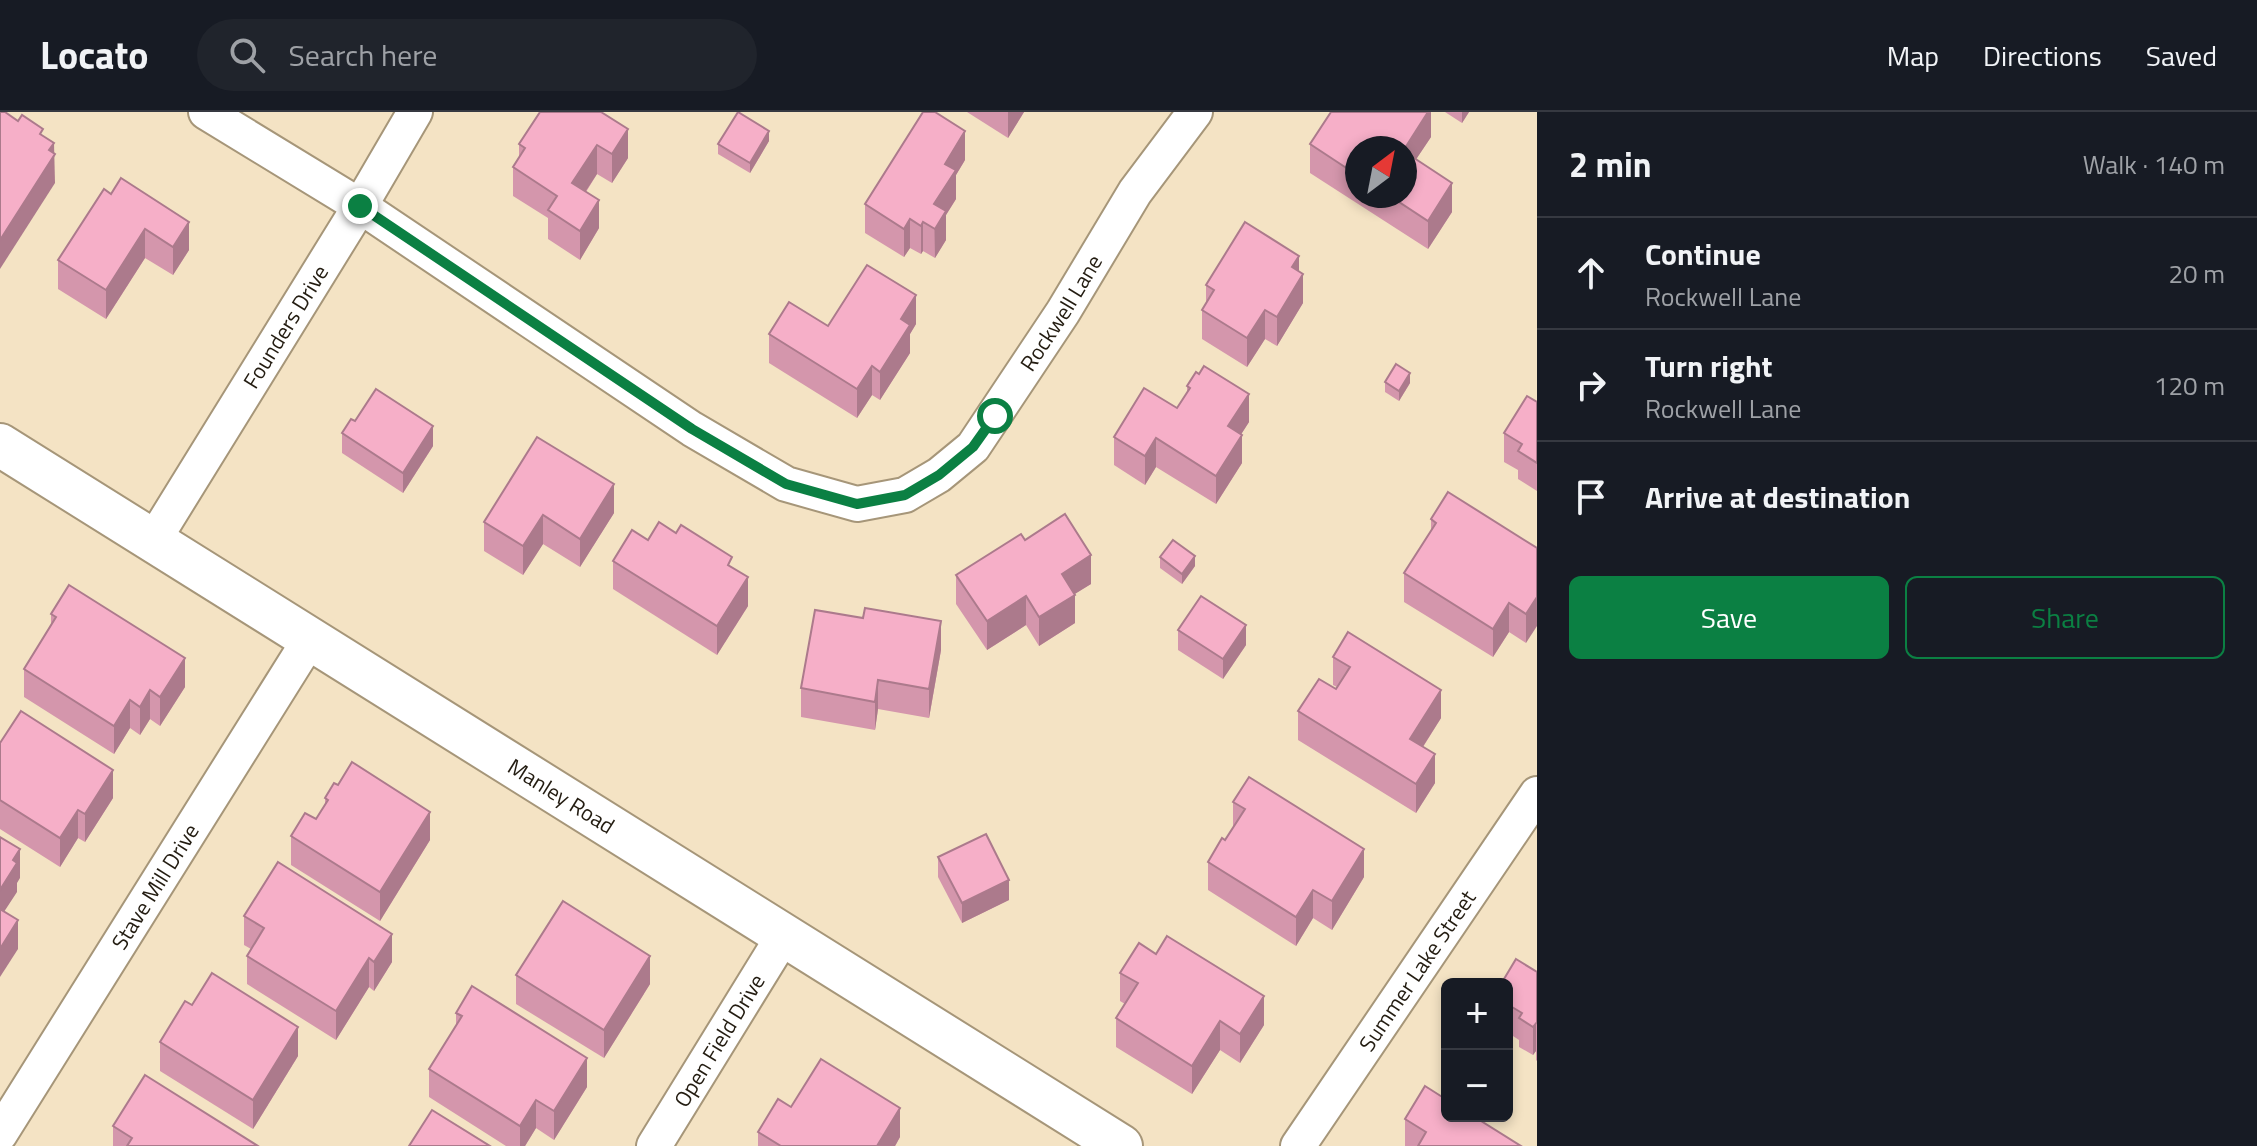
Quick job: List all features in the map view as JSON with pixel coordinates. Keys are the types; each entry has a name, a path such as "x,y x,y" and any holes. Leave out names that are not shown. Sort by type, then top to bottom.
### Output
{"street":[{"name":"Rockwell Lane","path":"206,112 360,206 692,429 786,484 857,504 905,495 939,475 973,447 1063,312 1135,192 1195,112"},
{"name":"Founders Drive","path":"153,541 415,112"},
{"name":"Manley Road","path":"0,445 1121,1146"},
{"name":"Stave Mill Drive","path":"0,1134 310,639"},
{"name":"Summer Lake Street","path":"1298,1146 1537,794"},
{"name":"Open Field Drive","path":"654,1146 784,935"}],"building":[{"path":"0,112 18,121 22,115 43,129 40,134 54,143 49,150 55,154 0,240"},
{"path":"540,112 601,112 628,129 612,154 597,145 572,183 599,200 580,231 548,210 557,196 513,167 525,148 519,144"},
{"path":"738,112 769,131 750,163 718,144"},
{"path":"923,112 935,112 965,131 945,164 956,170 934,204 946,211 935,229 923,222 921,226 910,219 904,229 865,204"},
{"path":"1331,112 1428,112 1413,136 1345,136 1345,167 1310,144"},
{"path":"1417,160 1452,183 1428,221 1408,208 1417,208"},
{"path":"121,178 189,222 173,247 145,229 106,290 58,260 104,189 111,194"},
{"path":"1245,222 1299,256 1292,267 1303,274 1277,317 1265,310 1247,338 1202,310 1214,290 1206,285"},
{"path":"867,265 916,295 901,319 910,325 880,372 872,366 857,389 769,334 789,302 828,326"},
{"path":"1396,364 1410,373 1399,391 1385,382"},
{"path":"1204,366 1249,394 1228,426 1242,435 1216,476 1156,438 1145,456 1114,437 1144,388 1177,408 1196,372 1199,374"},
{"path":"376,389 433,426 403,473 342,433 351,419 355,421"},
{"path":"1527,396 1537,402 1537,463 1518,451 1522,444 1504,433"},
{"path":"537,437 614,484 580,539 543,515 523,546 484,522"},
{"path":"1448,492 1537,548 1537,597 1526,614 1509,603 1493,629 1404,573 1436,523 1431,519"},
{"path":"1065,514 1091,555 1062,574 1075,595 1039,617 1026,596 987,621 956,575 1021,534 1025,540"},
{"path":"659,522 676,533 681,525 732,557 728,565 748,577 717,626 613,561 632,530 648,540"},
{"path":"1173,540 1195,556 1182,574 1160,557"},
{"path":"69,585 185,658 160,697 150,690 140,707 130,700 114,726 24,669 56,617 51,614"},
{"path":"1201,596 1246,625 1223,659 1178,630"},
{"path":"865,608 941,621 929,689 878,680 875,702 801,688 815,610 863,618"},
{"path":"1348,632 1441,690 1410,739 1435,754 1416,784 1298,711 1319,679 1336,689 1350,667 1333,657"},
{"path":"21,711 113,770 85,814 78,810 60,838 0,800 0,743"},
{"path":"352,762 430,812 380,892 291,836 305,813 316,819 334,783 338,785"},
{"path":"1249,777 1364,849 1332,901 1313,890 1296,917 1208,862 1245,809 1233,802"},
{"path":"986,834 1009,880 962,903 938,857"},
{"path":"0,837 20,849 13,860 17,863 0,890"},
{"path":"278,862 392,934 374,962 369,958 336,1011 247,956 264,928 244,916"},
{"path":"563,901 650,956 604,1030 516,975"},
{"path":"0,909 18,920 0,949"},
{"path":"1167,936 1264,996 1240,1034 1220,1021 1192,1066 1116,1018 1138,983 1120,973 1139,943 1156,954"},
{"path":"1516,959 1537,972 1537,1022 1533,1027 1519,1018 1522,1013 1513,1008 1513,978 1505,978"},
{"path":"212,973 298,1027 253,1100 160,1042 185,1001 192,1005"},
{"path":"472,986 587,1058 554,1111 536,1100 520,1126 429,1069 462,1016 456,1013"},
{"path":"821,1059 900,1108 877,1146 781,1146 758,1132 778,1099 791,1107"},
{"path":"145,1075 258,1146 127,1146 132,1138 113,1126"},
{"path":"1425,1086 1441,1096 1441,1122 1483,1122 1521,1146 1418,1146 1426,1132 1405,1119"},
{"path":"432,1110 490,1146 409,1146"}],"route":[{"path":"360,206 692,429 786,484 857,504 905,495 939,475 973,447 995,416"}]}
